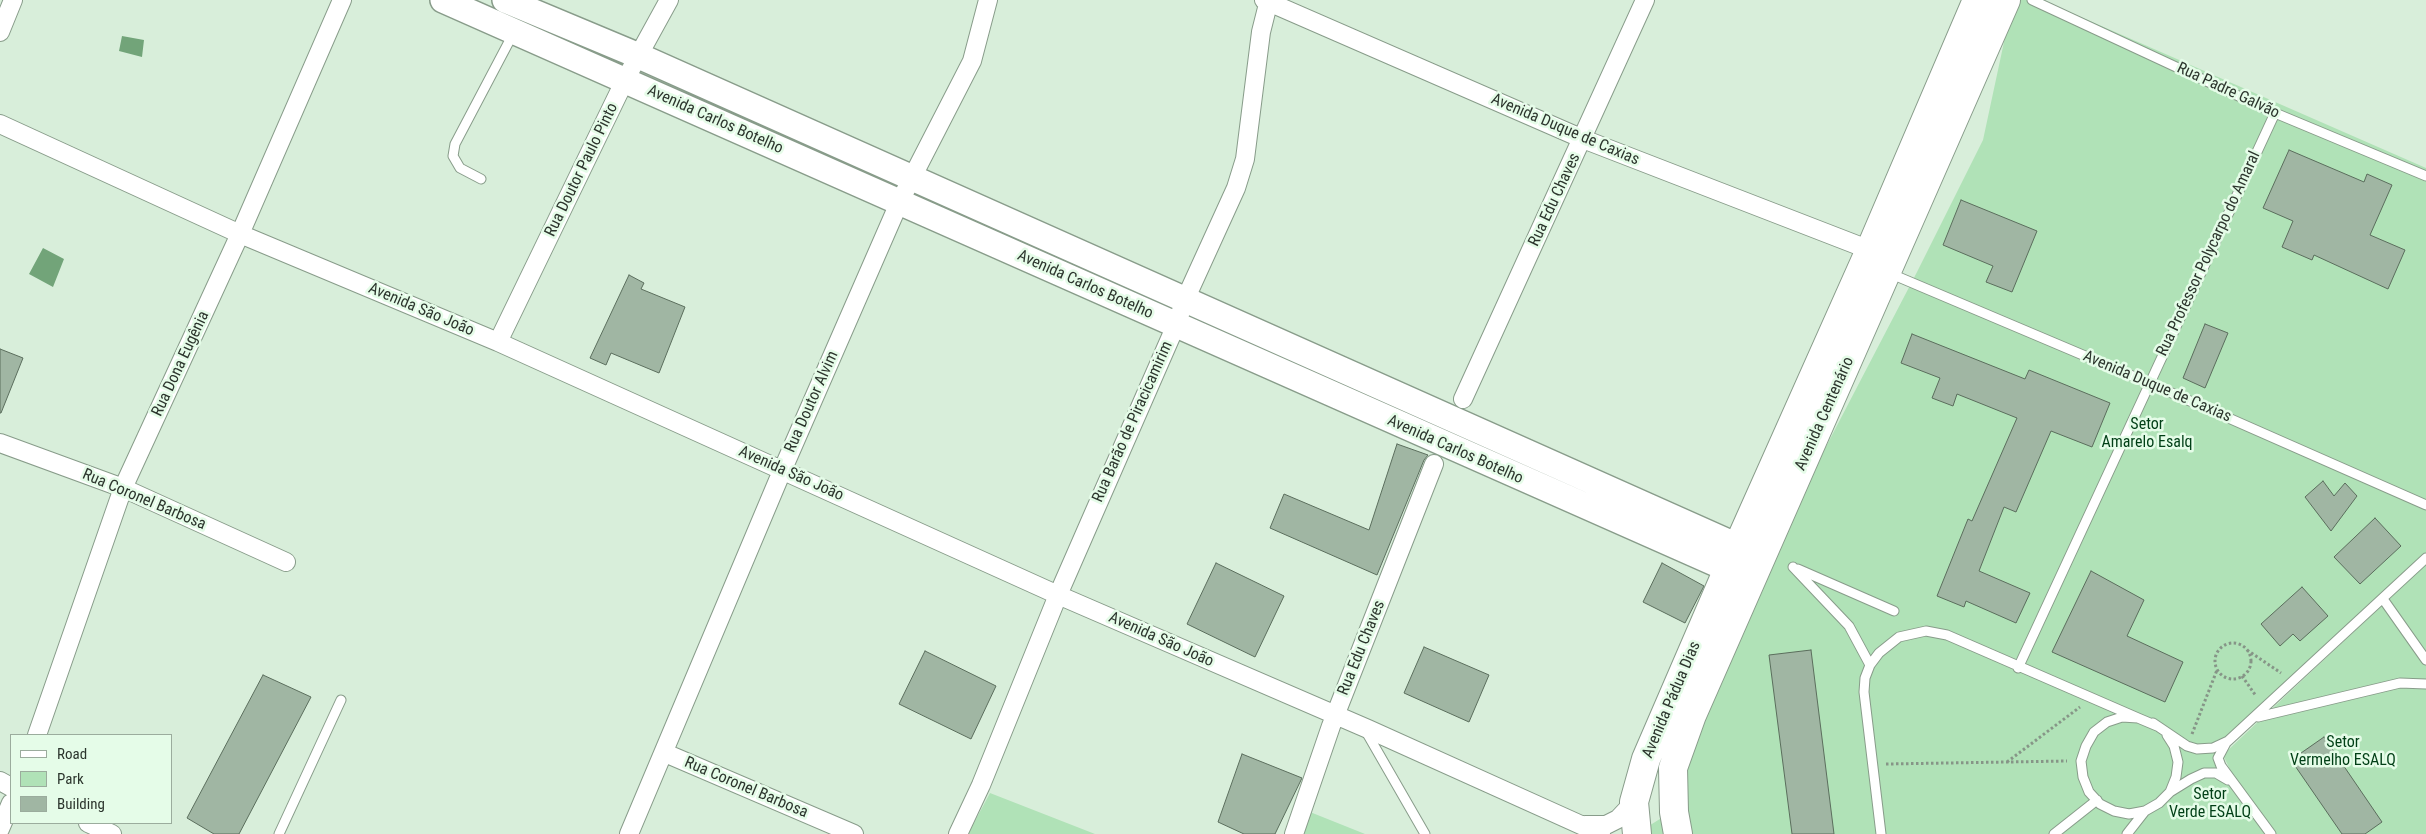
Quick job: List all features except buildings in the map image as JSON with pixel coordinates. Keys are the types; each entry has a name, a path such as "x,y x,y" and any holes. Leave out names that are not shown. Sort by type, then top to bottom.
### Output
{"highway":[{"name":"Avenida Centenário","path":"1733,558 1870,250 1977,0"},
{"name":"Avenida Centenário","path":"1678,834 1674,812 1673,768 1692,715 2006,0"},
{"name":"Avenida Pádua Dias","path":"1637,834 1634,802 1650,750 1733,558"}],"main road":[{"name":"Avenida Carlos Botelho","path":"443,0 1176,325 1733,558 1762,558"},
{"name":"Avenida Carlos Botelho","path":"505,0 639,56 1185,300 1733,558"}],"street":[{"path":"0,32 14,0"},
{"name":"Rua Dona Eugênia","path":"37,734 123,488 240,234 342,0"},
{"name":"Rua Doutor Paulo Pinto","path":"498,342 625,80 669,0"},
{"name":"Rua Doutor Alvim","path":"629,834 665,753 782,470 899,203 972,61 988,0"},
{"name":"Rua Edu Chaves","path":"1463,399 1645,0"},
{"name":"Avenida Duque de Caxias","path":"1267,1 1583,139 1870,250"},
{"name":"Rua Barão de Piracicamirim","path":"958,834 984,776 1058,594 1176,325 1185,300 1236,188 1245,160 1261,32 1267,1"},
{"name":"Avenida São João","path":"0,124 240,234 498,342 1058,594 1368,729 1601,834"},
{"name":"Rua Coronel Barbosa","path":"0,443 123,488 286,562"},
{"name":"Rua Edu Chaves","path":"1294,834 1335,716 1434,464"},
{"name":"Rua Coronel Barbosa","path":"665,753 854,834"},
{"name":"Avenida São João","path":"1582,824 1606,825 1618,819 1634,802"},
{"path":"0,828 10,806"},
{"path":"90,824 112,834"}],"lane":[{"name":"Rua Padre Galvão","path":"2032,0 2275,113 2426,176"},
{"path":"481,179 460,168 453,156 455,144 514,31"},
{"name":"Rua Professor Polycarpo do Amaral","path":"2018,668 2275,113"},
{"name":"Avenida Duque de Caxias","path":"1887,272 2149,383 2426,505"},
{"path":"2271,834 2221,766 2218,758 2228,741 2265,709 2426,558"},
{"path":"1870,665 1850,626 1793,567 1894,611"},
{"path":"2383,599 2426,660"},
{"path":"1881,834 1864,692 1865,678 1870,665 1879,653 1899,637 1926,631 1947,635 2018,668 2153,723 2187,746 2207,749 2228,741"},
{"path":"2255,718 2400,683 2426,684"},
{"path":"279,834 341,700"},
{"path":"2138,718 2122,718 2107,722 2090,739 2082,761 2083,777 2089,792 2096,800 2114,811 2130,814 2145,811 2159,804 2170,792 2204,773 2216,773 2233,782"},
{"path":"2153,723 2166,732 2174,746 2178,762 2176,777 2170,792"},
{"path":"1368,729 1368,734 1425,834"},
{"path":"2054,834 2096,800"},
{"path":"2126,834 2145,811"}],"path":[{"path":"2247,650 2250,661 2247,672 2242,676 2225,677 2217,669 2215,664 2217,652 2226,644 2237,644 2247,650 2294,682"},
{"path":"2187,746 2217,669"},
{"path":"2242,676 2265,709"},
{"path":"2007,762 2091,698"},
{"path":"1873,764 2082,761"}],"green space":[{"name":"Setor Amarelo Esalq","path":"2013,0 2042,0 2426,168 2426,555 2228,742 2219,758 2270,834 1636,834 1671,812 1671,794 1780,535 1917,272 1983,140"},
{"name":"Setor Vermelho ESALQ","path":"2426,564 2426,834 2276,834 2233,776 2224,757 2227,751"},
{"path":"990,793 1095,834 968,834"},
{"path":"1310,812 1365,834 1300,834"}],"shaded area":[{"path":"122,36 144,40 142,57 119,51"},
{"path":"43,248 64,259 53,287 29,274"}],"park label":[{"name":"Setor Verde ESALQ","path":"2210,804"}]}
